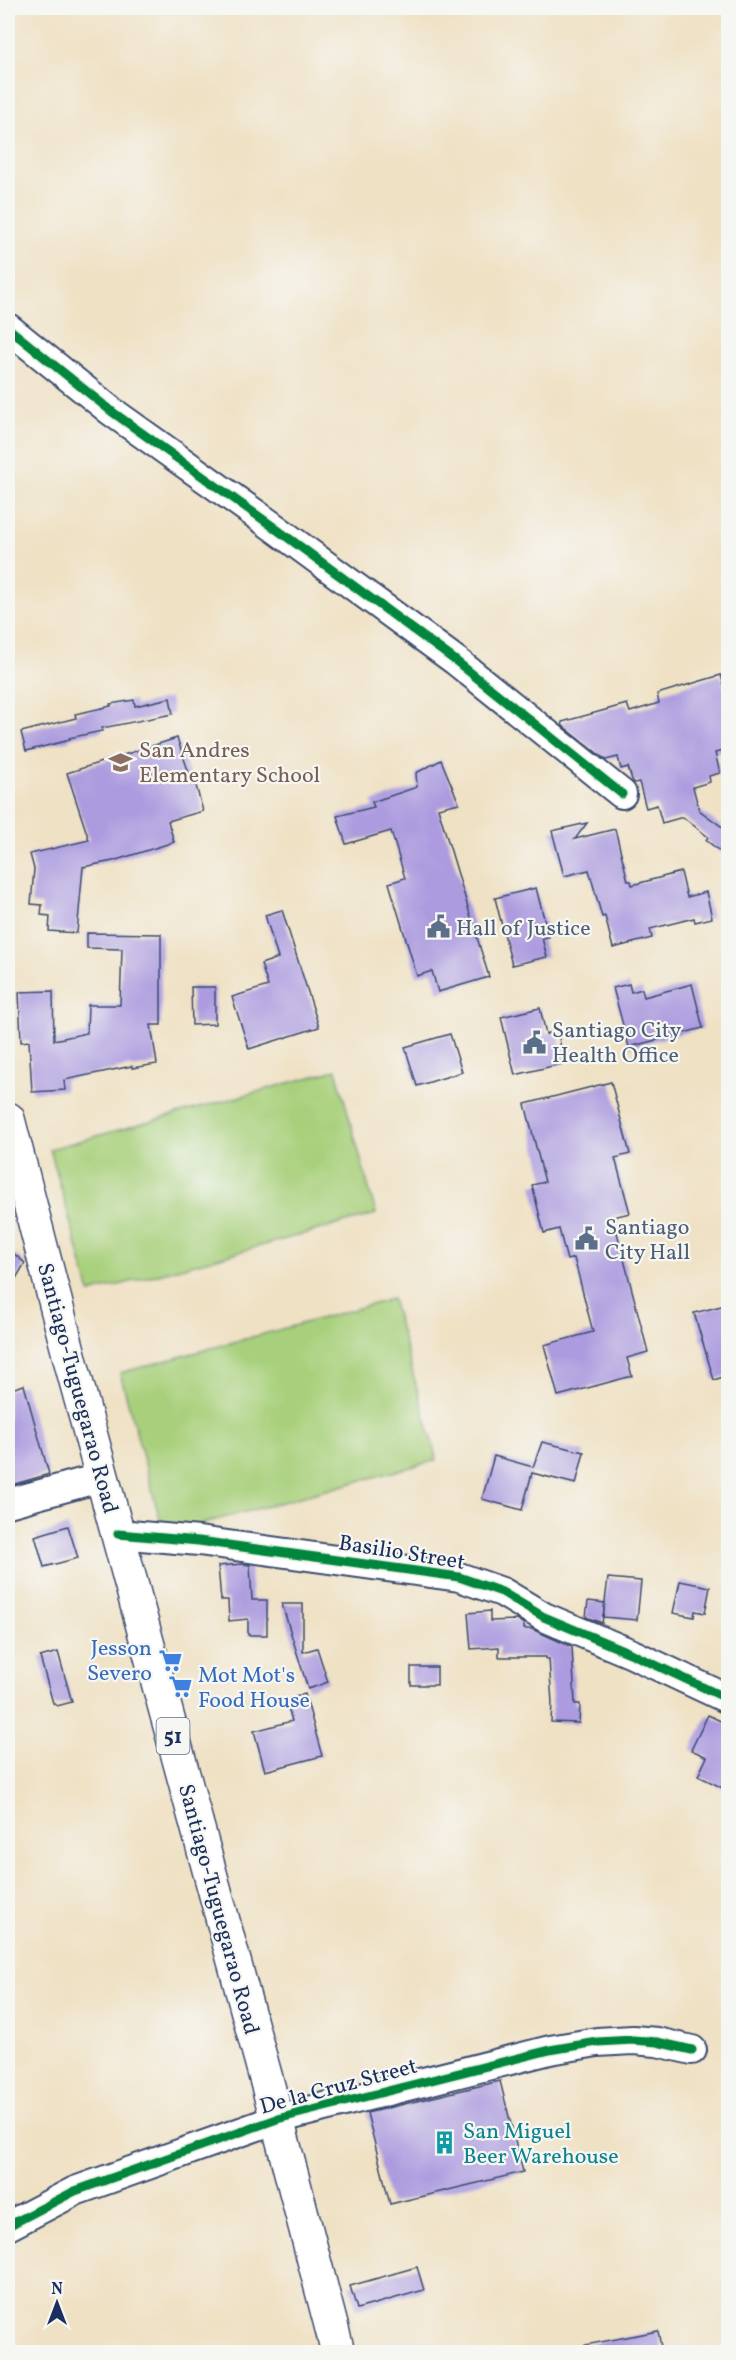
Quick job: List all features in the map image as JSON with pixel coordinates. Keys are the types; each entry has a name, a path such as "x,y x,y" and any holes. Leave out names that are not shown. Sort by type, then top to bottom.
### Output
{"main road":[{"name":"Santiago-Tuguegarao Road","path":"8,1119 117,1534 277,2119 338,2352"}],"street":[{"path":"8,328 111,411 456,661 622,794"},
{"path":"8,1503 103,1476"},
{"name":"Basilio Street","path":"117,1534 199,1541 459,1577 502,1592 544,1617 630,1653 729,1699"},
{"name":"De la Cruz Street","path":"8,2226 75,2191 277,2119 550,2050 597,2042 641,2041 692,2050"}],"green space":[{"path":"336,1070 376,1214 90,1293 50,1149"},
{"path":"392,1299 437,1460 164,1534 120,1373"}],"building":[{"path":"721,675 729,702 729,749 715,753 720,773 709,776 710,782 693,787 699,810 729,832 729,846 722,853 706,840 708,837 683,817 662,823 657,805 646,808 639,782 634,783 628,767 621,769 618,757 606,760 563,726 562,722 627,704 630,712 659,703 657,694"},
{"path":"170,698 173,714 102,728 102,731 26,751 21,732 76,718 75,714 111,706 110,704 134,700 135,706"},
{"path":"177,738 190,776 193,775 203,811 168,821 174,842 113,861 83,867 77,933 49,931 50,916 41,915 42,905 31,904 34,869 30,854 89,840 67,773"},
{"name":"Hall of Justice","path":"441,760 459,803 438,808 489,977 438,992 432,971 417,976 389,883 405,878 391,831 346,844 337,816 374,807 372,802 417,787 416,773"},
{"path":"587,823 575,839 615,829 628,881 631,881 632,885 681,872 687,897 706,892 712,918 695,922 694,918 650,929 652,938 613,948 589,870 564,876 552,831"},
{"path":"536,888 549,937 542,938 547,957 512,965 495,898"},
{"path":"282,910 319,1027 249,1049 232,997 268,986 261,964 278,958 265,915"},
{"path":"87,933 161,934 161,1025 151,1025 157,1064 132,1068 132,1066 64,1080 65,1090 32,1092 29,1041 21,1042 19,992 53,991 54,1040 87,1033 88,1005 120,1005 122,949 87,948"},
{"path":"629,984 631,992 642,989 644,997 692,984 703,1028 629,1047 613,988"},
{"path":"191,987 215,987 215,1024 192,1025"},
{"path":"540,1008 546,1034 557,1031 565,1063 515,1075 501,1017"},
{"path":"450,1034 462,1072 417,1086 405,1047"},
{"name":"Santiago City Hall","path":"611,1082 630,1154 615,1158 630,1213 613,1217 648,1352 627,1358 632,1376 558,1396 544,1345 593,1332 574,1258 567,1260 559,1229 544,1233 532,1185 545,1182 525,1104"},
{"path":"8,1249 25,1263 8,1292"},
{"path":"729,1304 729,1375 714,1380 694,1313"},
{"path":"24,1385 49,1474 8,1486 8,1390"},
{"path":"542,1442 584,1452 576,1484 532,1473 522,1510 482,1499 494,1456 533,1467"},
{"path":"68,1526 78,1558 44,1567 35,1536"},
{"path":"250,1565 252,1600 267,1600 267,1635 248,1635 248,1619 229,1621 228,1600 221,1600 218,1566"},
{"path":"608,1578 641,1581 637,1620 603,1617"},
{"path":"680,1581 710,1587 705,1613 695,1611 694,1617 673,1613"},
{"path":"588,1601 605,1603 602,1623 586,1617"},
{"path":"282,1604 303,1604 303,1652 317,1648 328,1682 308,1689"},
{"path":"490,1611 490,1621 517,1620 524,1624 524,1629 532,1629 572,1647 575,1704 580,1704 579,1723 551,1722 549,1659 546,1657 499,1657 499,1647 471,1649 468,1613"},
{"path":"58,1652 72,1702 57,1706 53,1703 40,1657"},
{"path":"411,1667 437,1667 437,1685 411,1685"},
{"path":"305,1694 322,1756 265,1771 254,1731 292,1721 286,1700"},
{"path":"708,1715 729,1725 729,1791 698,1776 707,1757 691,1750"},
{"name":"San Miguel Beer Warehouse","path":"500,2081 523,2172 390,2204 367,2113"},
{"path":"417,2267 424,2290 357,2309 350,2286"},
{"path":"658,2331 662,2352 586,2352 585,2345"}],"cycle path":[{"path":"8,328 111,411 456,661 622,794"},
{"path":"118,1534 199,1541 459,1577 502,1592 544,1617 630,1653 728,1699"},
{"path":"8,2226 75,2191 277,2119 550,2050 597,2042 633,2040 657,2042 692,2050"}],"place":[{"name":"San Andres Elementary School","path":"121,762"},
{"name":"Hall of Justice","path":"438,927"},
{"name":"Santiago City Health Office","path":"534,1042"},
{"name":"Santiago City Hall","path":"587,1239"},
{"name":"Jesson Severo","path":"170,1660"},
{"name":"Mot Mot's Food House","path":"180,1687"},
{"name":"San Miguel Beer Warehouse","path":"445,2143"}]}
